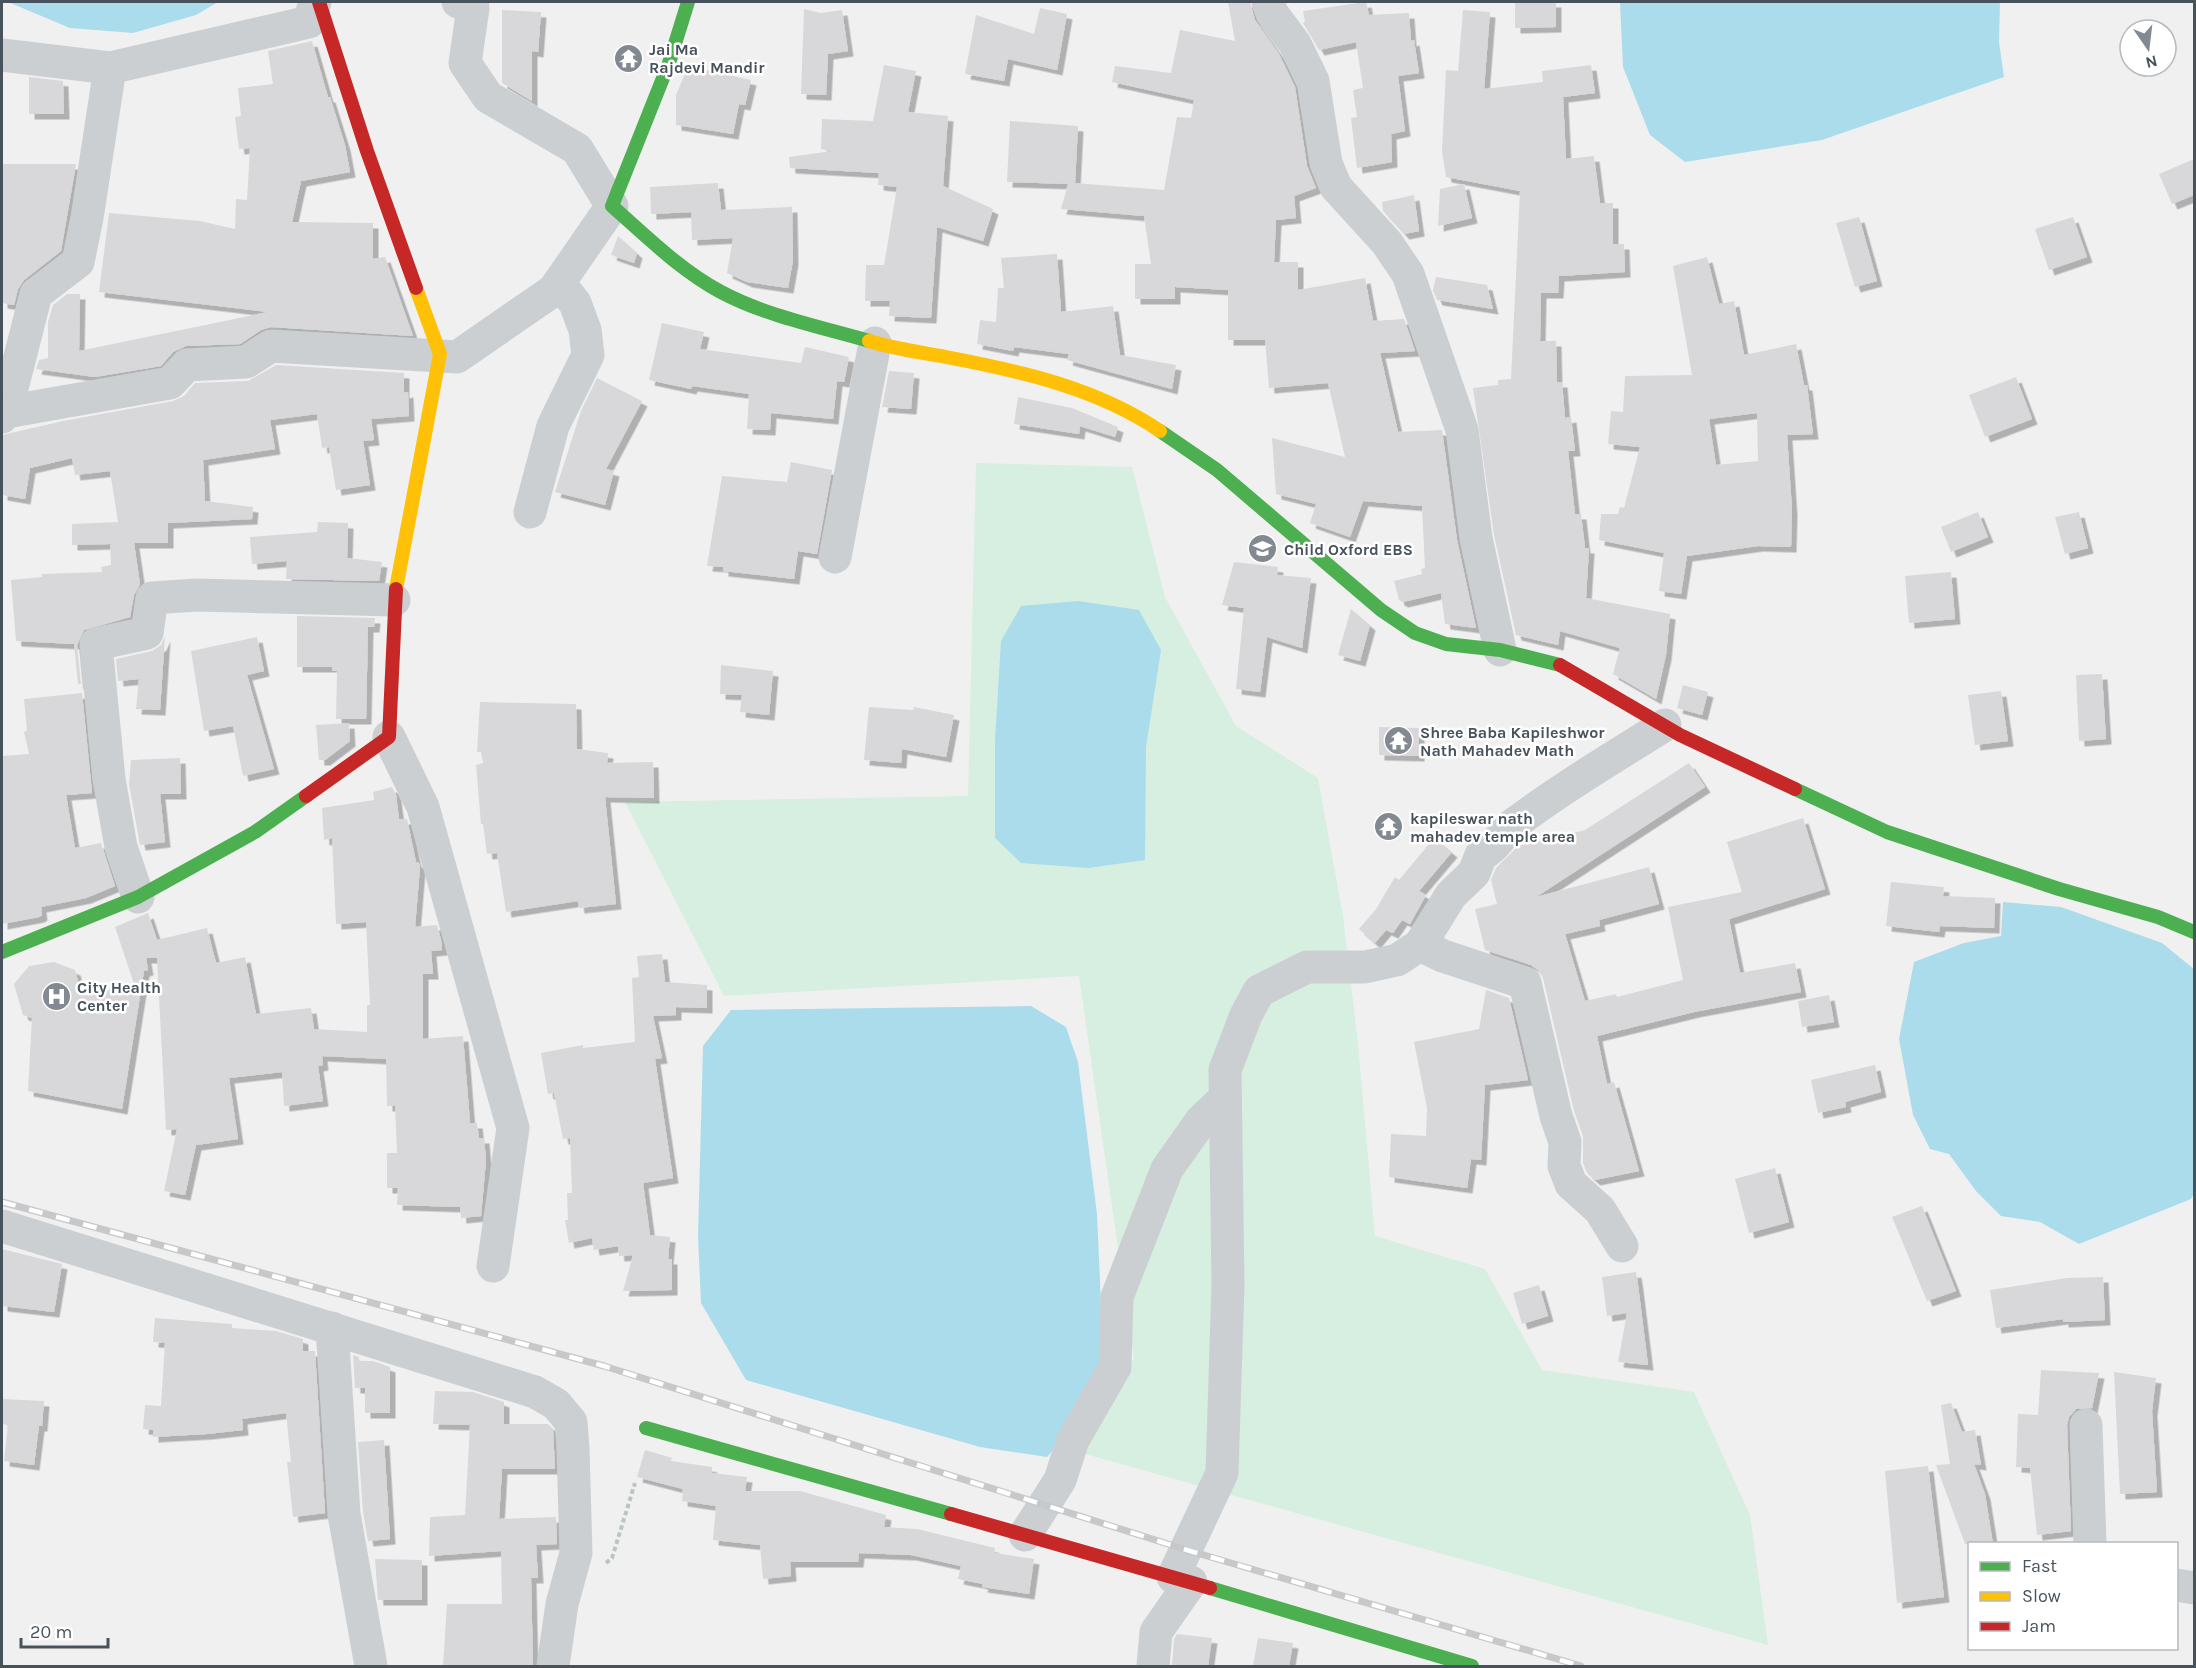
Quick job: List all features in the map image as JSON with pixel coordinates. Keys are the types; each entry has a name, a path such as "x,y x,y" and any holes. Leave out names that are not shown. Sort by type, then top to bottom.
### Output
{"street":[{"path":"2,54 110,68 309,22 317,2"},
{"path":"317,2 367,151 440,354 394,600 389,737 423,807 513,1128 493,1266"},
{"path":"458,2 473,8 465,63 488,97 578,149 612,206 681,266 721,292 776,313 874,342 1013,370 1078,390 1137,415 1217,470 1381,610 1415,633 1446,644 1500,650 1561,665 1680,735 1887,832 2060,889 2158,917 2194,932"},
{"path":"110,68 78,262 36,294 4,414 170,383 187,365 246,362 271,346 440,354 457,357 554,290 612,206 669,63 688,2"},
{"path":"1268,2 1272,13 1295,44 1313,81 1326,163 1336,188 1388,243 1408,274 1462,430 1476,538 1500,650"},
{"path":"530,512 553,426 588,355 585,330 575,303 559,283"},
{"path":"835,557 874,342"},
{"path":"138,897 121,847 109,779 96,644 147,633 152,598 196,595 394,600"},
{"path":"1153,1666 1156,1632 1182,1580 1222,1473 1228,1285 1225,1070 1246,1015 1259,991 1307,967 1365,967 1397,960 1420,945 1450,896 1474,873 1481,855 1493,849 1511,826 1578,779 1665,725"},
{"path":"2,952 138,897 255,832 389,737"},
{"path":"1420,945 1443,956 1525,983 1556,1116 1565,1142 1564,1166 1571,1184 1600,1210 1622,1246"},
{"path":"1025,1535 1060,1480 1073,1440 1115,1367 1117,1297 1167,1169 1201,1121 1224,1099"},
{"path":"2,1226 535,1392 556,1404 571,1422 576,1553 562,1604 553,1666"},
{"path":"332,1328 344,1514 371,1666"},
{"path":"2086,1425 2090,1542"},
{"path":"646,1428 1182,1580 1472,1666"},
{"path":"2178,1585 2194,1588"}],"path":[{"path":"573,1564 606,1564 612,1558 635,1483"}],"green space":[{"path":"976,463 1132,467 1165,597 1236,726 1318,778 1343,916 1358,1044 1375,1236 1485,1269 1542,1370 1694,1392 1750,1515 1768,1645 1078,1452 1134,1359 1079,976 724,996 625,802 968,796"}],"water":[{"path":"8,2 218,2 196,15 133,33 70,28"},
{"path":"1620,2 2000,2 1999,42 2004,77 1822,140 1685,162 1650,135 1623,67"},
{"path":"1078,601 1139,610 1161,650 1146,747 1145,860 1088,868 1021,863 995,838 995,740 1001,641 1021,606"},
{"path":"2003,902 2061,907 2162,943 2194,969 2194,1193 2191,1199 2079,1244 2040,1222 2001,1216 1976,1191 1949,1154 1930,1149 1913,1115 1899,1039 1914,962 1964,943 2001,936"},
{"path":"1031,1006 1066,1027 1078,1062 1097,1214 1104,1371 1087,1412 1047,1457 980,1447 746,1380 701,1303 698,1236 703,1046 731,1010"}],"building":[{"path":"1228,2 1250,2 1255,20 1279,54 1295,87 1307,166 1316,188 1294,196 1296,218 1276,220 1274,262 1298,262 1298,290 1365,278 1373,321 1404,319 1415,351 1380,353 1398,432 1442,430 1457,540 1476,628 1445,624 1441,593 1403,602 1399,600 1394,581 1422,574 1421,569 1425,568 1422,506 1363,501 1350,537 1310,523 1316,504 1276,494 1272,438 1345,457 1328,383 1269,388 1265,340 1228,340 1228,290 1175,287 1175,299 1135,299 1135,264 1151,264 1144,216 1061,209 1068,184 1007,182 1010,121 1078,126 1075,183 1164,190 1177,117 1191,118 1194,100 1112,82 1115,66 1171,73 1180,30 1235,41"},
{"path":"1366,2 1369,15 1409,13 1411,41 1414,40 1419,73 1398,76 1405,131 1391,134 1392,162 1357,168 1351,118 1357,117 1353,90 1363,88 1356,42 1319,50 1303,23 1305,22 1303,11"},
{"path":"1515,2 1556,2 1556,27 1515,28"},
{"path":"1040,8 1067,14 1057,70 1008,59 1004,81 965,74 976,15 1034,34"},
{"path":"804,9 821,13 842,10 848,51 828,54 826,95 801,94"},
{"path":"502,10 541,12 538,52 532,51 532,101 502,83"},
{"path":"1463,10 1490,12 1484,89 1543,82 1542,71 1591,65 1595,93 1563,97 1566,159 1594,156 1600,203 1613,203 1613,244 1624,244 1625,272 1559,276 1558,293 1541,293 1540,341 1556,341 1557,382 1562,382 1565,418 1571,417 1575,451 1568,451 1575,514 1581,514 1585,548 1589,548 1586,598 1670,614 1666,655 1656,699 1613,674 1620,648 1560,631 1558,645 1516,635 1494,535 1473,388 1498,385 1498,380 1511,379 1520,191 1446,177 1442,151 1446,70 1458,71"},
{"path":"312,41 345,145 350,172 301,181 292,222 373,223 373,259 385,257 413,336 271,327 261,330 240,344 186,346 173,352 161,366 95,377 36,369 39,360 48,358 48,322 53,305 67,294 80,294 79,351 268,312 99,292 109,213 200,221 235,229 236,199 247,200 250,148 239,149 235,117 241,116 238,88 273,84 268,51"},
{"path":"884,65 916,71 908,112 948,116 943,186 993,209 983,241 937,227 931,318 889,316 890,301 865,301 866,265 884,265 897,187 878,185 879,173 790,168 789,157 832,151 821,149 822,119 873,121"},
{"path":"688,66 751,80 745,105 739,104 733,134 676,125 676,95"},
{"path":"29,77 63,81 64,114 29,114"},
{"path":"2194,159 2194,195 2172,204 2159,174"},
{"path":"2,164 76,164 61,251 24,280 18,289 14,305 2,303"},
{"path":"718,183 721,210 792,207 793,260 788,288 747,282 727,273 733,238 692,240 691,212 651,214 650,187"},
{"path":"1464,184 1472,218 1438,226 1440,189"},
{"path":"1414,195 1419,231 1404,234 1383,211 1382,202"},
{"path":"1859,217 1877,281 1855,287 1836,223"},
{"path":"2073,217 2087,257 2049,270 2035,229"},
{"path":"618,236 637,253 634,263 611,255"},
{"path":"1057,254 1061,312 1113,306 1120,355 1176,365 1172,389 1067,360 1069,354 1014,347 1013,351 977,344 980,320 996,322 998,288 1004,288 1001,258"},
{"path":"1707,257 1719,304 1734,301 1744,355 1796,344 1804,385 1807,385 1813,434 1787,435 1792,510 1791,547 1758,546 1687,556 1681,594 1659,591 1664,553 1599,540 1601,514 1618,514 1620,507 1624,508 1640,447 1608,444 1611,411 1623,412 1625,376 1692,375 1673,266","holes":["1757,413 1758,461 1716,465 1709,419"]},
{"path":"1436,277 1487,285 1493,309 1437,300 1433,290"},
{"path":"662,323 704,332 700,349 801,363 805,347 849,357 844,382 837,381 833,419 771,413 770,430 747,429 749,394 692,386 691,389 649,380"},
{"path":"276,365 404,373 404,393 408,392 409,416 371,419 374,440 363,441 370,485 336,490 329,447 322,448 317,414 270,420 275,449 203,460 205,501 253,507 252,519 168,523 168,543 134,543 140,584 134,595 130,617 84,630 77,645 81,684 78,684 74,644 16,641 11,580 42,577 42,574 102,572 101,567 111,565 110,544 72,545 72,524 118,522 110,471 75,475 72,458 30,468 25,499 2,495 2,435 63,421 173,401 184,396 195,383 248,381"},
{"path":"889,371 914,373 911,409 882,407"},
{"path":"2016,377 2032,419 1985,437 1969,395"},
{"path":"597,378 642,401 606,469 614,471 605,505 555,492 581,411"},
{"path":"1018,397 1072,408 1118,427 1115,437 1080,426 1079,434 1014,424"},
{"path":"791,462 832,470 817,554 798,551 794,579 723,571 723,567 707,566 722,476 787,482"},
{"path":"1978,512 1988,537 1951,552 1941,527"},
{"path":"2079,512 2088,548 2065,554 2055,517"},
{"path":"318,522 348,523 347,558 382,562 379,581 286,579 287,561 252,564 250,537 317,532"},
{"path":"1234,562 1278,567 1277,575 1311,578 1302,648 1267,637 1260,692 1236,689 1244,608 1222,605"},
{"path":"1951,572 1955,619 1909,623 1905,576"},
{"path":"1351,609 1370,625 1360,661 1338,655"},
{"path":"297,616 375,618 374,627 368,627 366,719 336,719 337,671 332,671 332,667 297,667"},
{"path":"165,636 160,710 136,709 139,679 118,681 116,659 152,651 161,645"},
{"path":"257,637 264,671 247,675 274,769 243,776 233,726 204,731 191,651"},
{"path":"721,665 773,671 769,715 740,712 742,695 720,694"},
{"path":"2102,674 2106,739 2079,741 2076,675"},
{"path":"1683,685 1708,692 1702,715 1677,708"},
{"path":"2001,691 2008,741 1975,745 1968,695"},
{"path":"82,693 92,793 66,795 75,848 101,843 115,886 86,898 41,907 42,915 39,917 2,924 2,756 29,754 24,732 27,731 24,699"},
{"path":"480,702 576,704 577,749 608,753 607,763 653,762 654,798 605,797 616,904 579,908 578,901 506,912 497,853 487,854 483,824 481,824 476,765 483,763 481,752 477,752"},
{"path":"869,707 913,710 914,707 954,715 946,757 902,749 901,763 864,760"},
{"path":"349,723 350,741 325,760 319,760 316,725"},
{"name":"Shree Baba Kapileshwor Nath Mahadev Math","path":"1379,727 1419,728 1419,756 1379,755"},
{"path":"180,758 181,794 160,794 165,842 140,845 129,784 131,760"},
{"path":"1689,763 1705,787 1536,897 1649,867 1659,904 1599,920 1600,926 1565,934 1585,1001 1616,994 1617,997 1683,980 1668,907 1742,892 1727,842 1803,818 1825,889 1729,919 1740,973 1795,963 1801,992 1694,1012 1597,1036 1607,1084 1614,1082 1639,1171 1595,1180 1587,1173 1583,1163 1583,1136 1574,1111 1543,978 1531,965 1485,950 1475,909 1497,904 1491,880 1496,868 1518,846 1585,830"},
{"path":"392,787 396,795 399,819 407,819 416,862 420,867 415,927 437,925 441,940 442,950 431,951 433,974 423,974 423,1039 463,1036 470,1123 477,1123 479,1138 484,1138 486,1160 481,1216 461,1218 460,1207 397,1205 398,1188 387,1188 387,1153 397,1153 395,1106 387,1106 386,1059 322,1056 323,1065 318,1066 323,1101 284,1106 282,1072 229,1078 238,1139 196,1145 185,1195 164,1191 177,1129 166,1130 157,958 146,958 148,970 144,971 122,1109 28,1091 32,1018 23,1015 14,984 29,966 54,962 75,970 82,996 134,984 115,927 148,913 157,940 207,928 216,963 245,957 256,1014 311,1008 314,1029 367,1032 367,1005 370,1005 366,922 336,924 332,838 324,840 322,808 374,800 373,792"},
{"path":"1434,838 1452,852 1419,891 1426,895 1410,924 1402,920 1393,933 1386,930 1375,943 1359,929 1376,909 1395,877 1399,880"},
{"path":"1891,882 1944,887 1943,896 1995,898 1994,928 1940,926 1939,932 1886,926"},
{"path":"662,954 665,982 707,985 707,1008 676,1007 676,1015 653,1016 662,1058 655,1059 673,1178 643,1183 650,1235 670,1237 668,1259 672,1259 672,1290 623,1291 633,1255 619,1256 618,1246 594,1250 592,1238 569,1243 565,1220 568,1220 567,1193 572,1193 570,1138 563,1139 554,1093 548,1094 541,1053 583,1045 583,1048 635,1042 632,978 639,977 637,956"},
{"path":"1486,990 1509,998 1528,1080 1485,1085 1481,1160 1471,1159 1467,1188 1389,1177 1391,1134 1426,1136 1427,1108 1414,1042 1479,1029"},
{"path":"1829,995 1834,1022 1802,1027 1798,1001"},
{"path":"1875,1065 1881,1092 1845,1102 1846,1107 1818,1113 1811,1080"},
{"path":"1775,1168 1789,1222 1749,1233 1735,1179"},
{"path":"1922,1206 1956,1291 1927,1301 1892,1217"},
{"path":"2,1249 62,1264 54,1312 2,1306"},
{"path":"1636,1272 1648,1365 1618,1362 1627,1313 1607,1316 1602,1277"},
{"path":"2103,1277 2105,1320 2063,1322 2063,1319 1996,1328 1990,1290 2067,1278"},
{"path":"1539,1285 1548,1316 1522,1324 1513,1293"},
{"path":"155,1318 232,1324 232,1328 276,1331 303,1339 303,1351 315,1351 325,1513 293,1517 287,1462 291,1462 286,1413 242,1419 243,1430 153,1437 153,1430 143,1429 145,1405 161,1406 165,1343 153,1342"},
{"path":"353,1355 359,1357 359,1361 373,1361 390,1367 390,1413 365,1413 365,1388 355,1388"},
{"path":"2041,1370 2099,1373 2092,1408 2076,1409 2069,1417 2067,1425 2071,1531 2037,1535 2030,1468 2016,1467 2018,1414 2038,1415"},
{"path":"2114,1372 2156,1378 2152,1411 2157,1492 2120,1494"},
{"path":"435,1391 473,1392 504,1402 504,1424 548,1424 553,1429 555,1469 502,1469 499,1519 556,1517 557,1544 536,1545 538,1578 531,1578 533,1666 443,1666 447,1604 502,1604 501,1551 429,1556 430,1517 465,1515 470,1425 433,1424"},
{"path":"2,1399 44,1401 42,1426 39,1426 34,1465 4,1461 8,1425 2,1424"},
{"path":"1951,1403 1962,1432 1975,1430 1981,1465 1974,1464 1985,1494 1993,1542 1965,1544 1936,1465 1950,1464 1941,1405"},
{"path":"384,1440 390,1539 368,1541 363,1512 358,1442"},
{"path":"645,1450 672,1458 671,1461 712,1467 712,1473 747,1477 745,1491 800,1491 886,1515 884,1527 917,1529 995,1548 994,1553 1034,1559 1029,1594 982,1587 983,1584 958,1579 961,1566 911,1555 859,1553 858,1562 790,1562 791,1576 763,1579 760,1545 713,1540 716,1506 682,1501 683,1489 637,1477"},
{"path":"1928,1466 1944,1597 1897,1603 1885,1471"},
{"path":"375,1559 422,1560 422,1600 378,1600"},
{"path":"1177,1634 1212,1638 1208,1666 1172,1666 1174,1639"},
{"path":"1258,1638 1293,1643 1289,1666 1253,1666"}],"railway":[{"path":"2,1202 604,1366 1187,1550 1581,1666"}],"traffic: fast":[{"path":"688,2 669,63 612,206 677,263 721,292 756,308 869,341"},
{"path":"1160,431 1217,470 1381,610 1415,633 1446,644 1500,650 1560,665"},
{"path":"1795,789 1887,832 2059,889 2158,917 2194,932"},
{"path":"2,952 138,897 255,832 306,796"},
{"path":"646,1428 951,1514"},
{"path":"1210,1588 1472,1666"}],"traffic: slow":[{"path":"396,589 440,354 416,288"},
{"path":"869,341 1002,368 1057,383 1110,403 1160,431"}],"traffic: jam":[{"path":"319,2 367,151 416,288"},
{"path":"306,796 389,737 396,589"},
{"path":"1560,665 1680,735 1795,789"},
{"path":"951,1514 1210,1588"}],"place":[{"name":"Jai Ma Rajdevi Mandir","path":"628,58"},
{"name":"Child Oxford EBS","path":"1263,549"},
{"name":"Shree Baba Kapileshwor Nath Mahadev Math","path":"1399,741"},
{"name":"kapileswar nath mahadev temple area","path":"1389,827"},
{"name":"City Health Center","path":"56,996"}]}
